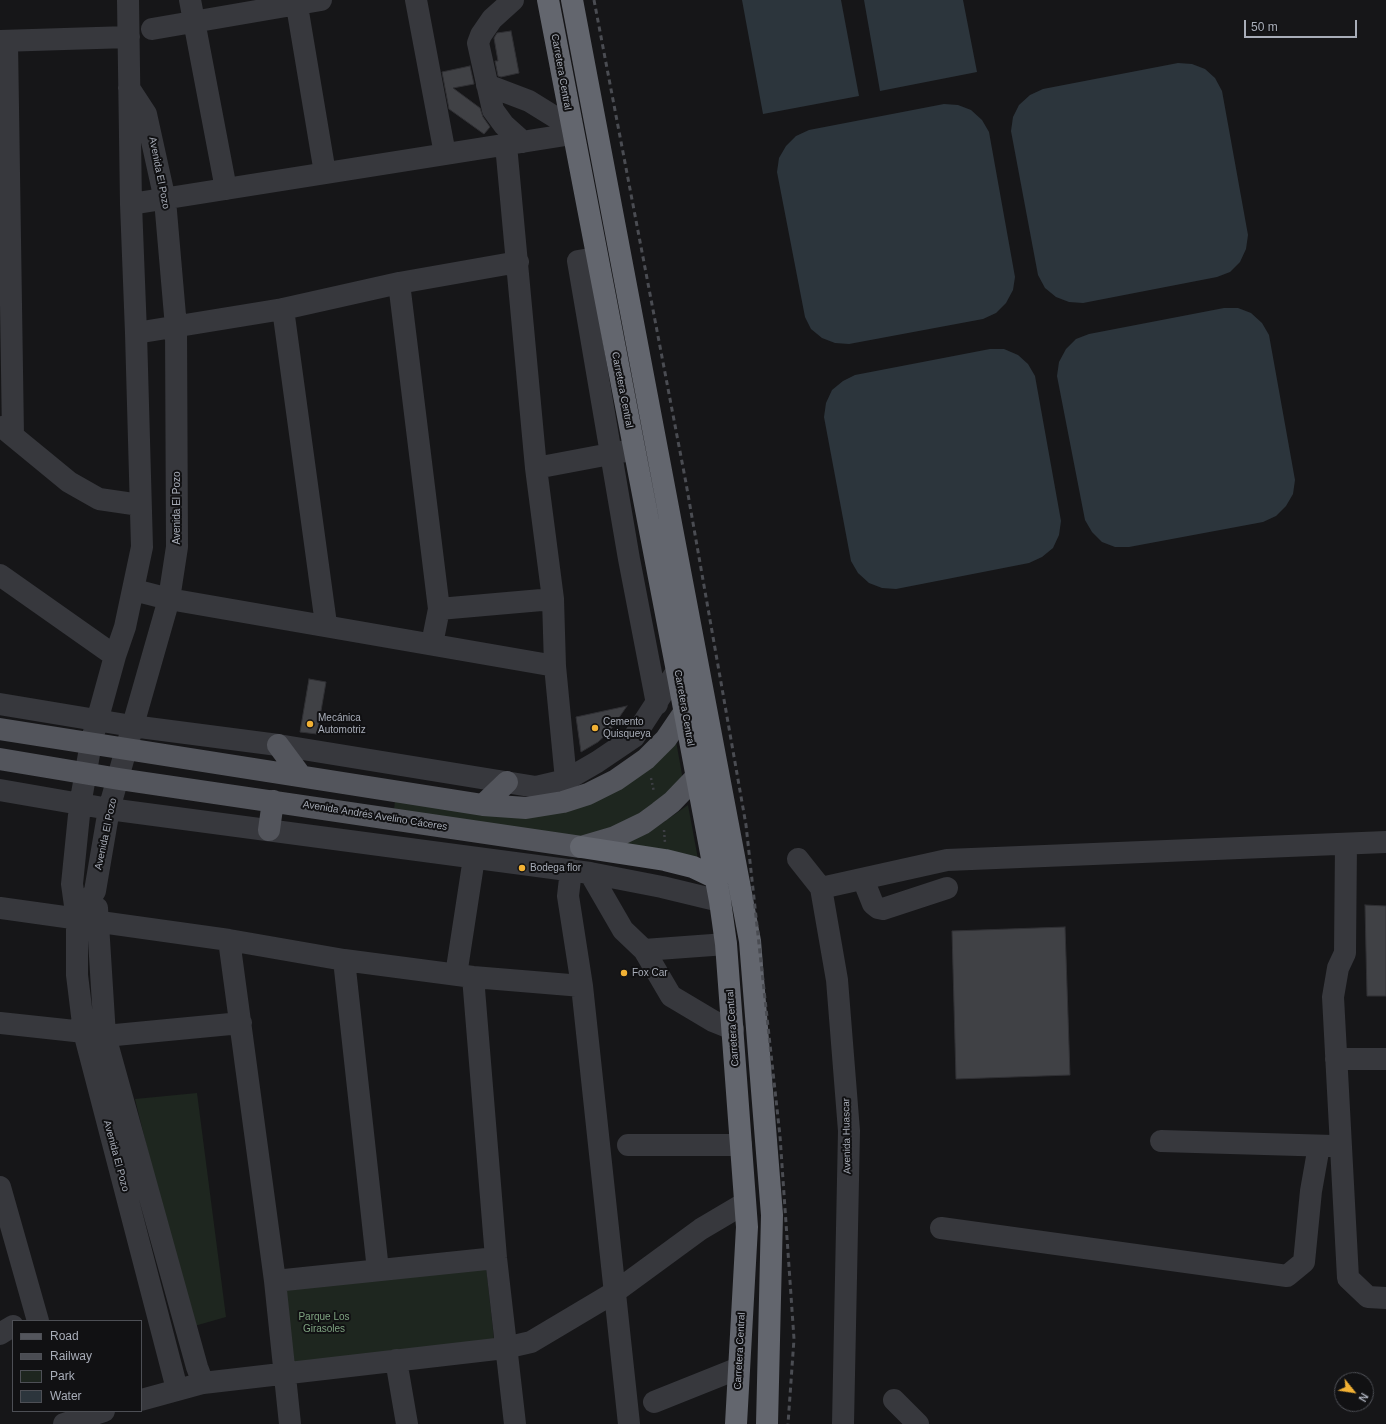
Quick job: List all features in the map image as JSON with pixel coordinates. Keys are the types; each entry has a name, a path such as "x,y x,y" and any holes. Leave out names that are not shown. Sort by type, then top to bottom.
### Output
{"highway":[{"name":"Carretera Central","path":"548,0 596,258 678,671 696,776 716,878 726,944 747,1227 736,1424"},
{"path":"572,0 715,748 750,940 772,1208 768,1424"},
{"path":"650,528 672,523"},
{"path":"581,847 665,860 693,867 716,878"}],"main road":[{"path":"0,729 483,805 526,808 563,802 588,794 616,780 646,759 666,739 685,711"},
{"path":"278,745 301,776"},
{"name":"Avenida Andrés Avelino Cáceres","path":"0,759 86,772 119,779 273,800 581,847 615,837 644,822 672,802 696,776 715,748"},
{"path":"483,805 507,782"},
{"path":"382,789 388,797 388,807 382,817"},
{"path":"269,830 273,800"}],"street":[{"name":"Avenida El Pozo","path":"128,0 131,204 142,546 126,627 115,656 91,743 80,805 72,884 77,920 77,975 178,1390"},
{"path":"190,0 226,189"},
{"path":"152,29 296,2 321,0"},
{"path":"416,0 445,154"},
{"path":"513,0 492,19 481,34 478,43 493,110 515,143 518,262 536,468 553,599 555,666 566,780"},
{"path":"296,2 325,174"},
{"path":"129,37 3,41 6,430 69,482 99,499 140,505"},
{"path":"487,85 529,101 572,131"},
{"name":"Avenida El Pozo","path":"77,920 95,891 109,810 169,598 177,547 176,328 165,200 146,114 129,88"},
{"path":"131,204 165,200 515,143 572,131"},
{"path":"596,258 578,261 611,454 657,704"},
{"path":"136,333 176,328 283,309 399,283 518,262"},
{"path":"399,283 439,609 432,644"},
{"path":"283,309 326,624"},
{"path":"536,468 634,449"},
{"path":"0,575 115,656"},
{"path":"134,590 169,598 326,624 555,666"},
{"path":"439,609 553,599"},
{"path":"0,704 132,726 278,745 536,787 566,780 597,762 634,737 678,671"},
{"path":"0,790 109,810 581,871 662,886 720,902"},
{"path":"821,888 947,860 1386,842"},
{"path":"1346,844 1345,953 1338,968 1333,997 1348,1278 1368,1297 1386,1298"},
{"path":"474,858 465,976 505,1348 515,1424"},
{"name":"Avenida Huascar","path":"798,859 821,888 838,980 849,1131 843,1424"},
{"path":"581,871 623,930 644,950 671,996 713,1021 733,1029"},
{"path":"581,871 568,896 582,986 629,1424"},
{"path":"863,878 873,904 878,908 883,909 947,888"},
{"path":"95,891 99,922 92,1038 196,1367 203,1382"},
{"path":"0,908 77,920 229,940 344,960 465,976 582,986"},
{"path":"229,940 275,1281 290,1424"},
{"path":"644,950 726,944"},
{"path":"344,960 378,1270"},
{"path":"0,1023 92,1038 240,1023"},
{"path":"1336,1059 1386,1059"},
{"path":"1161,1141 1340,1146"},
{"path":"628,1145 741,1145"},
{"path":"941,1228 1287,1276 1304,1262 1311,1190 1319,1146"},
{"path":"0,1187 32,1318"},
{"path":"142,1400 203,1382 505,1348 531,1342 614,1292 701,1229 746,1203"},
{"path":"275,1281 496,1258"},
{"path":"0,1334 12,1327"},
{"path":"396,1360 407,1424"},
{"path":"654,1402 739,1368"},
{"path":"894,1400 918,1424"},
{"path":"65,1419 99,1412"}],"green space":[{"path":"676,741 683,780 637,821 573,839 394,810 395,800 518,815"},
{"path":"688,805 698,859 620,845 658,826"},
{"path":"197,1093 226,1317 191,1327 135,1099"},
{"name":"Parque Los Girasoles","path":"486,1266 494,1339 288,1364 279,1291"}],"water":[{"path":"742,0 841,0 859,96 763,114"},
{"path":"864,0 963,0 977,72 880,91"},
{"path":"1178,63 1192,64 1205,69 1215,78 1222,91 1248,235 1246,249 1240,262 1230,272 1217,277 1083,303 1069,302 1056,297 1045,288 1038,275 1011,131 1013,117 1019,105 1030,95 1043,89"},
{"path":"944,104 958,105 971,110 982,120 989,132 1015,277 1013,290 1006,303 996,313 983,319 849,344 835,343 822,338 811,329 805,317 777,172 779,158 786,146 796,136 809,130"},
{"path":"1224,308 1238,308 1251,313 1262,323 1269,335 1295,480 1293,494 1286,506 1276,516 1263,522 1129,547 1115,547 1102,542 1092,532 1085,520 1057,376 1059,362 1066,349 1076,339 1089,334"},
{"path":"990,349 1004,349 1018,355 1028,364 1035,376 1061,521 1059,535 1053,548 1042,557 1029,563 896,589 882,588 869,583 858,573 851,561 824,417 826,403 832,390 843,381 855,375"}],"building":[{"path":"511,31 519,73 501,77 498,76 495,61 498,61 494,38 497,33"},
{"path":"470,66 474,84 453,88 480,108 483,117 490,127 484,134 449,109 442,72"},
{"path":"309,679 326,682 317,734 300,732"},
{"name":"Cemento Quisqueya","path":"627,706 609,732 598,742 581,752 576,717"},
{"path":"1365,905 1386,906 1386,996 1367,996"},
{"path":"1065,927 1070,1075 956,1079 952,931"}],"railway":[{"path":"594,0 686,483 746,825 780,1136 794,1339 788,1424"}],"place":[{"name":"Mecánica Automotriz","path":"310,724"},
{"name":"Cemento Quisqueya","path":"595,728"},
{"name":"Bodega flor","path":"522,868"},
{"name":"Fox Car","path":"624,973"}]}
